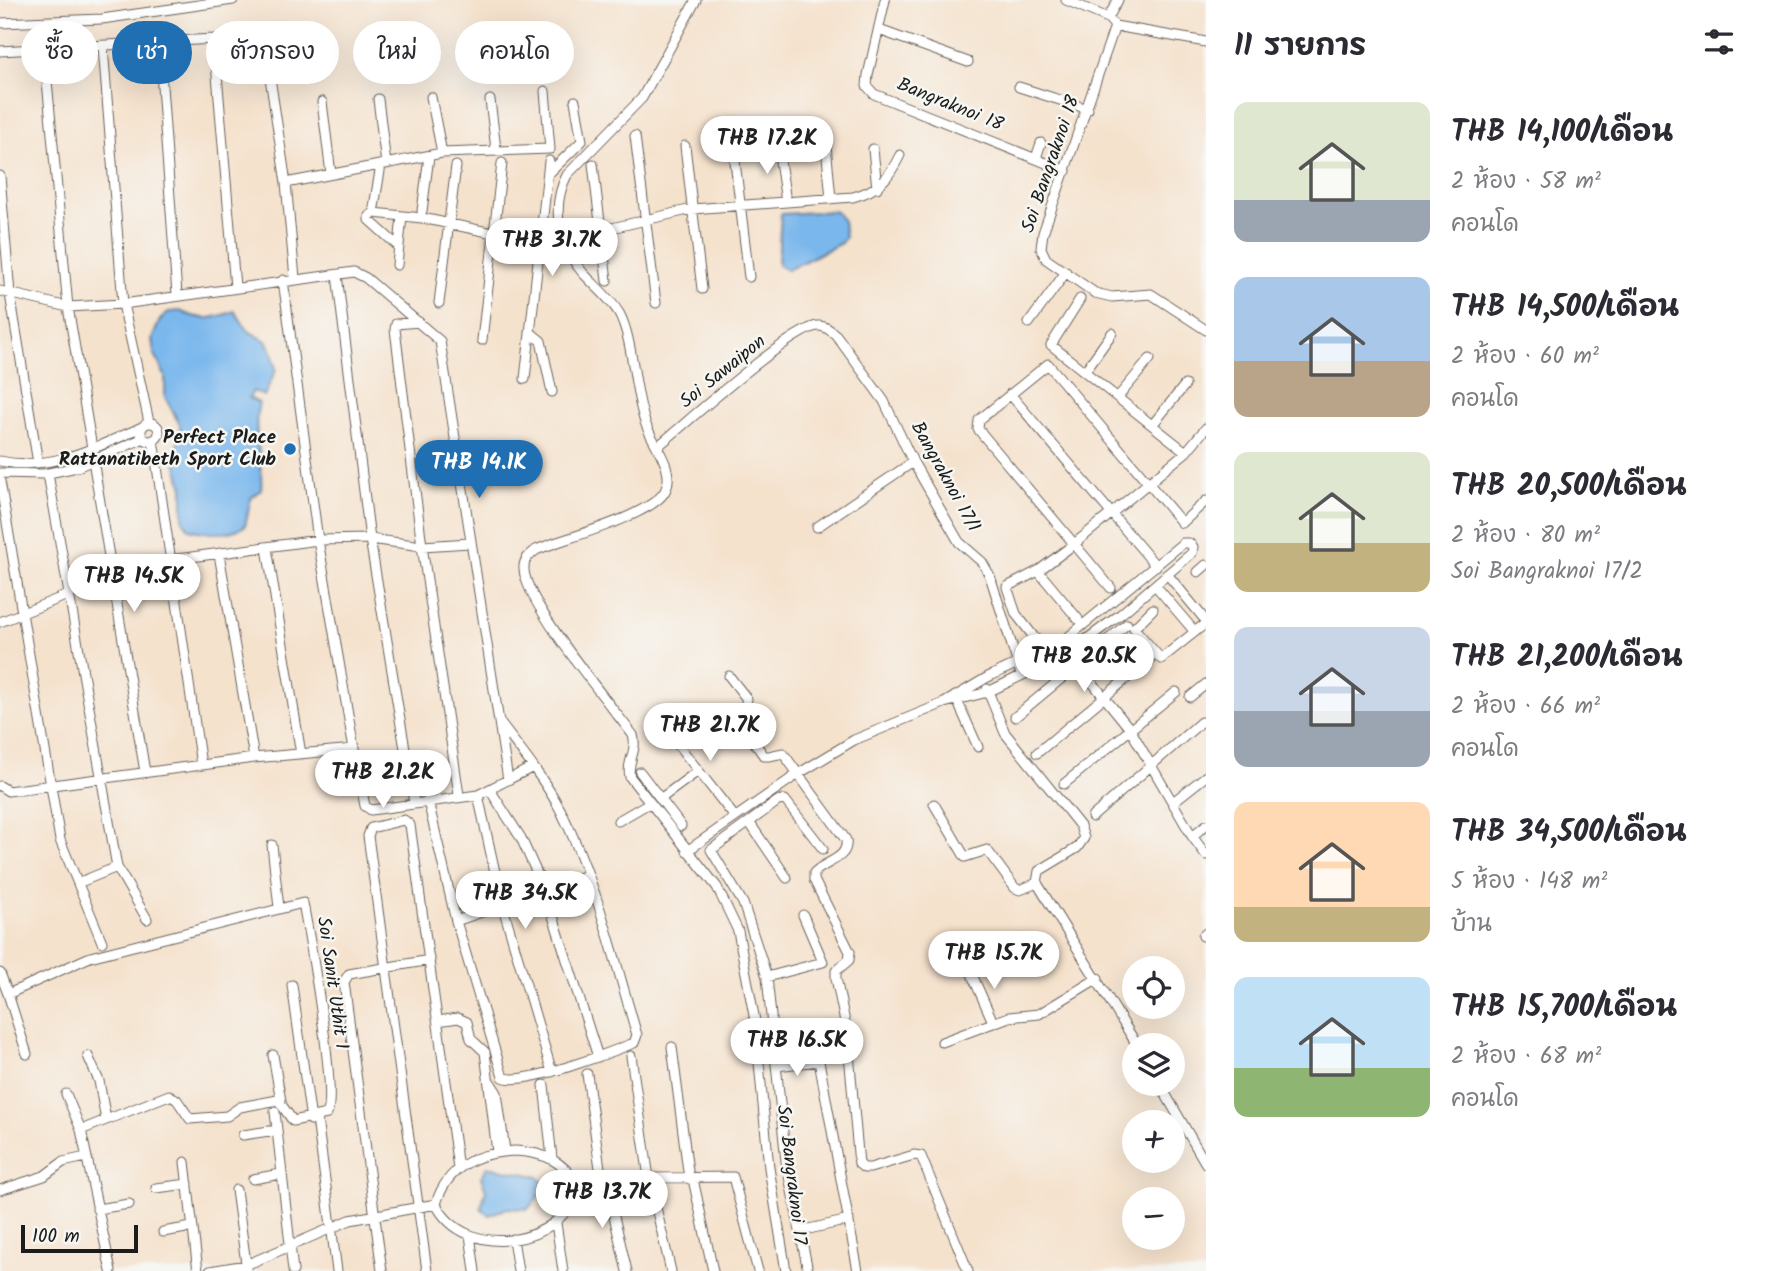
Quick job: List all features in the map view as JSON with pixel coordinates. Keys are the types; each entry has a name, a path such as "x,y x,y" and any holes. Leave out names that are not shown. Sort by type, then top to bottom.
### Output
{"street":[{"path":"0,23 102,19 233,0"},
{"path":"657,447 646,425 636,391 619,313 567,250 561,234 558,208 560,189 567,174 642,98 696,0"},
{"name":"Bangraknoi 18","path":"885,0 868,75 867,86 874,94 1066,171"},
{"path":"1066,0 1108,18 1115,26 1206,42"},
{"path":"1108,18 1118,0"},
{"name":"Soi Bangraknoi 18","path":"1115,26 1043,233 1041,248 1046,259 1095,293 1112,297 1151,294 1206,330"},
{"path":"879,30 968,62"},
{"path":"98,46 112,46"},
{"path":"103,46 123,304 169,560 201,765"},
{"path":"0,51 21,50"},
{"path":"47,84 68,307 92,448"},
{"path":"162,84 177,295"},
{"path":"218,84 235,287"},
{"path":"271,84 286,183 295,278"},
{"path":"1019,87 1088,109"},
{"path":"286,183 442,153 550,149 545,91"},
{"path":"431,97 442,153"},
{"path":"374,207 384,164 378,99"},
{"path":"490,100 496,149"},
{"path":"548,174 582,141 575,100"},
{"path":"322,102 331,174"},
{"path":"635,136 656,303"},
{"path":"1036,158 1041,143"},
{"path":"733,145 749,277"},
{"path":"826,145 831,199"},
{"path":"684,146 702,289"},
{"path":"778,147 786,202"},
{"path":"873,149 877,188"},
{"path":"399,247 369,220 369,216 373,213 402,216 495,235 541,241 561,234 598,231 692,209 853,197 877,188 886,180 900,155"},
{"path":"422,211 429,156"},
{"path":"525,379 549,161"},
{"path":"482,340 502,163"},
{"path":"593,164 598,231 607,281"},
{"path":"439,303 456,166"},
{"path":"0,176 10,294 38,463"},
{"path":"397,265 402,216"},
{"path":"567,250 598,231"},
{"path":"1029,323 1066,272"},
{"path":"0,291 68,307 123,304 295,278 360,273 444,346 470,543 508,780"},
{"path":"337,275 370,539 414,803"},
{"path":"283,280 318,540 354,749 368,808 459,795 478,795 533,767"},
{"path":"1080,299 1051,345 1186,452"},
{"path":"419,322 396,324 395,329 422,546 459,795"},
{"name":"Bangraknoi 17/1","path":"813,327 820,325 836,335 884,401 913,462 959,542 982,562 990,576 1017,666 1023,676"},
{"name":"Soi Sawaipon","path":"657,447 754,365 813,327"},
{"path":"530,332 541,341 552,392"},
{"path":"1085,371 1112,333"},
{"path":"1118,397 1150,359"},
{"path":"1111,588 978,429 979,420 1044,366 1052,366 1182,523 1206,501"},
{"path":"1153,424 1185,385"},
{"path":"1010,394 1156,566"},
{"path":"0,461 38,463 74,456 146,425 159,428 158,437 48,474 0,473"},
{"path":"1041,646 1016,614 1007,587 1038,571 1073,545 1186,452 1206,428"},
{"name":"Soi Bangraknoi 17","path":"657,447 669,478 665,491 654,503 612,523 536,550 526,559 526,582 544,615 633,735 636,744 628,770 630,777 717,887 738,931 758,1043 769,1168 786,1271"},
{"path":"93,460 145,772"},
{"path":"817,527 913,462"},
{"path":"48,474 117,867 147,919"},
{"path":"0,481 60,840 102,942"},
{"path":"0,622 22,616 113,577 169,560 318,540 370,539 422,546 470,543"},
{"path":"687,850 734,816 854,740 955,698 984,680 1061,643 1183,542 1189,543 1192,553 1068,653 988,692 955,698"},
{"path":"267,548 301,754"},
{"path":"219,554 254,758"},
{"path":"1198,572 1206,565"},
{"path":"1038,571 1079,619"},
{"path":"1153,609 1134,628 1159,658 1163,659 1206,622 1167,574"},
{"path":"1155,585 1195,632"},
{"path":"1015,717 1127,624"},
{"path":"1061,643 1130,729 1192,836 1206,855"},
{"path":"1037,753 1150,659"},
{"path":"729,676 747,699 740,722 761,752 769,756 783,753 846,839 847,847 843,853 814,873 814,880 850,952 849,960 836,971 836,978 847,1032 859,1164 870,1168 914,1155 921,1156 968,1271"},
{"path":"984,680 1006,733 1080,826 1084,838 1076,848 1040,871 1037,883 1130,1033"},
{"path":"1190,697 1206,684"},
{"path":"1065,784 1176,692"},
{"path":"955,698 978,747"},
{"path":"428,801 456,921 503,1077 512,1080 552,1072 598,1057 637,1040 587,875 560,808 499,722"},
{"path":"1092,817 1201,722"},
{"path":"664,727 734,816"},
{"path":"0,786 8,791 254,758 354,749"},
{"path":"660,799 698,771"},
{"path":"640,772 681,826"},
{"path":"1172,802 1206,776"},
{"path":"490,790 521,838 545,891 598,1057"},
{"path":"478,795 502,904 552,1072"},
{"path":"807,1266 786,1161 766,976 743,903 711,850 778,801 785,800 823,849"},
{"path":"618,821 649,803"},
{"path":"934,804 965,858 986,850 1015,888 1020,890 1037,883"},
{"path":"427,1271 368,831 404,820 410,825 458,1168"},
{"path":"749,822 787,878"},
{"path":"1192,836 1206,825"},
{"path":"272,845 279,908"},
{"path":"78,883 117,867"},
{"path":"456,921 587,875"},
{"name":"Soi Sanit Uthit 1","path":"8,994 90,957 303,903 331,1100 327,1114 314,1119"},
{"path":"766,976 822,962 803,915"},
{"path":"382,1271 344,982 349,974 430,960"},
{"path":"970,970 993,1022"},
{"path":"0,973 27,1054"},
{"path":"942,1042 993,1022 1039,1014 1098,978"},
{"path":"292,985 337,1271"},
{"path":"438,1021 458,1018 467,1022 471,1039 485,1052 501,1152"},
{"path":"672,1047 691,1179 713,1271"},
{"path":"273,1055 281,1101 290,1120 314,1119"},
{"path":"88,1056 99,1081 106,1120"},
{"path":"631,1056 649,1178 671,1271"},
{"path":"776,1066 819,1061 858,1271"},
{"path":"587,1074 604,1183 627,1271"},
{"path":"544,1085 552,1158"},
{"path":"66,1094 81,1130 111,1271"},
{"path":"81,1130 169,1095 177,1100 188,1118 200,1120 227,1116 240,1107 281,1101"},
{"path":"1167,1096 1206,1164"},
{"path":"275,1112 293,1271"},
{"path":"243,1135 276,1130"},
{"path":"436,1205 446,1181 458,1168 501,1152 535,1153 552,1158 571,1174 578,1186"},
{"path":"0,1190 44,1176 63,1162 86,1157"},
{"path":"185,1162 198,1271"},
{"path":"253,1179 281,1174"},
{"path":"578,1186 649,1178 691,1179 729,1175 735,1178 758,1271"},
{"path":"156,1188 188,1184"},
{"path":"436,1205 448,1222 470,1235 513,1239 533,1235 556,1223 570,1208 578,1186"},
{"path":"236,1190 247,1268"},
{"path":"97,1209 129,1204"},
{"path":"210,1271 247,1268 331,1228 374,1213 436,1205"},
{"path":"800,1231 849,1220"},
{"path":"556,1223 564,1271"},
{"path":"163,1232 192,1227"},
{"path":"470,1235 475,1271"},
{"path":"513,1239 518,1271"}],"water":[{"path":"836,211 843,221 845,237 841,243 787,270 778,265 781,214"},
{"path":"180,311 207,318 235,311 247,330 266,341 272,351 276,370 264,396 253,391 249,398 259,403 256,424 261,490 251,498 245,526 232,531 196,531 189,529 183,520 183,488 174,453 180,437 180,425 165,397 165,376 154,353 152,339 160,320 169,312"},
{"path":"487,1167 537,1176 542,1181 543,1191 528,1209 507,1208 489,1215 481,1208 486,1190 481,1177"}],"place":[{"name":"Perfect Place Rattanatibeth Sport Club","path":"290,449"}]}
